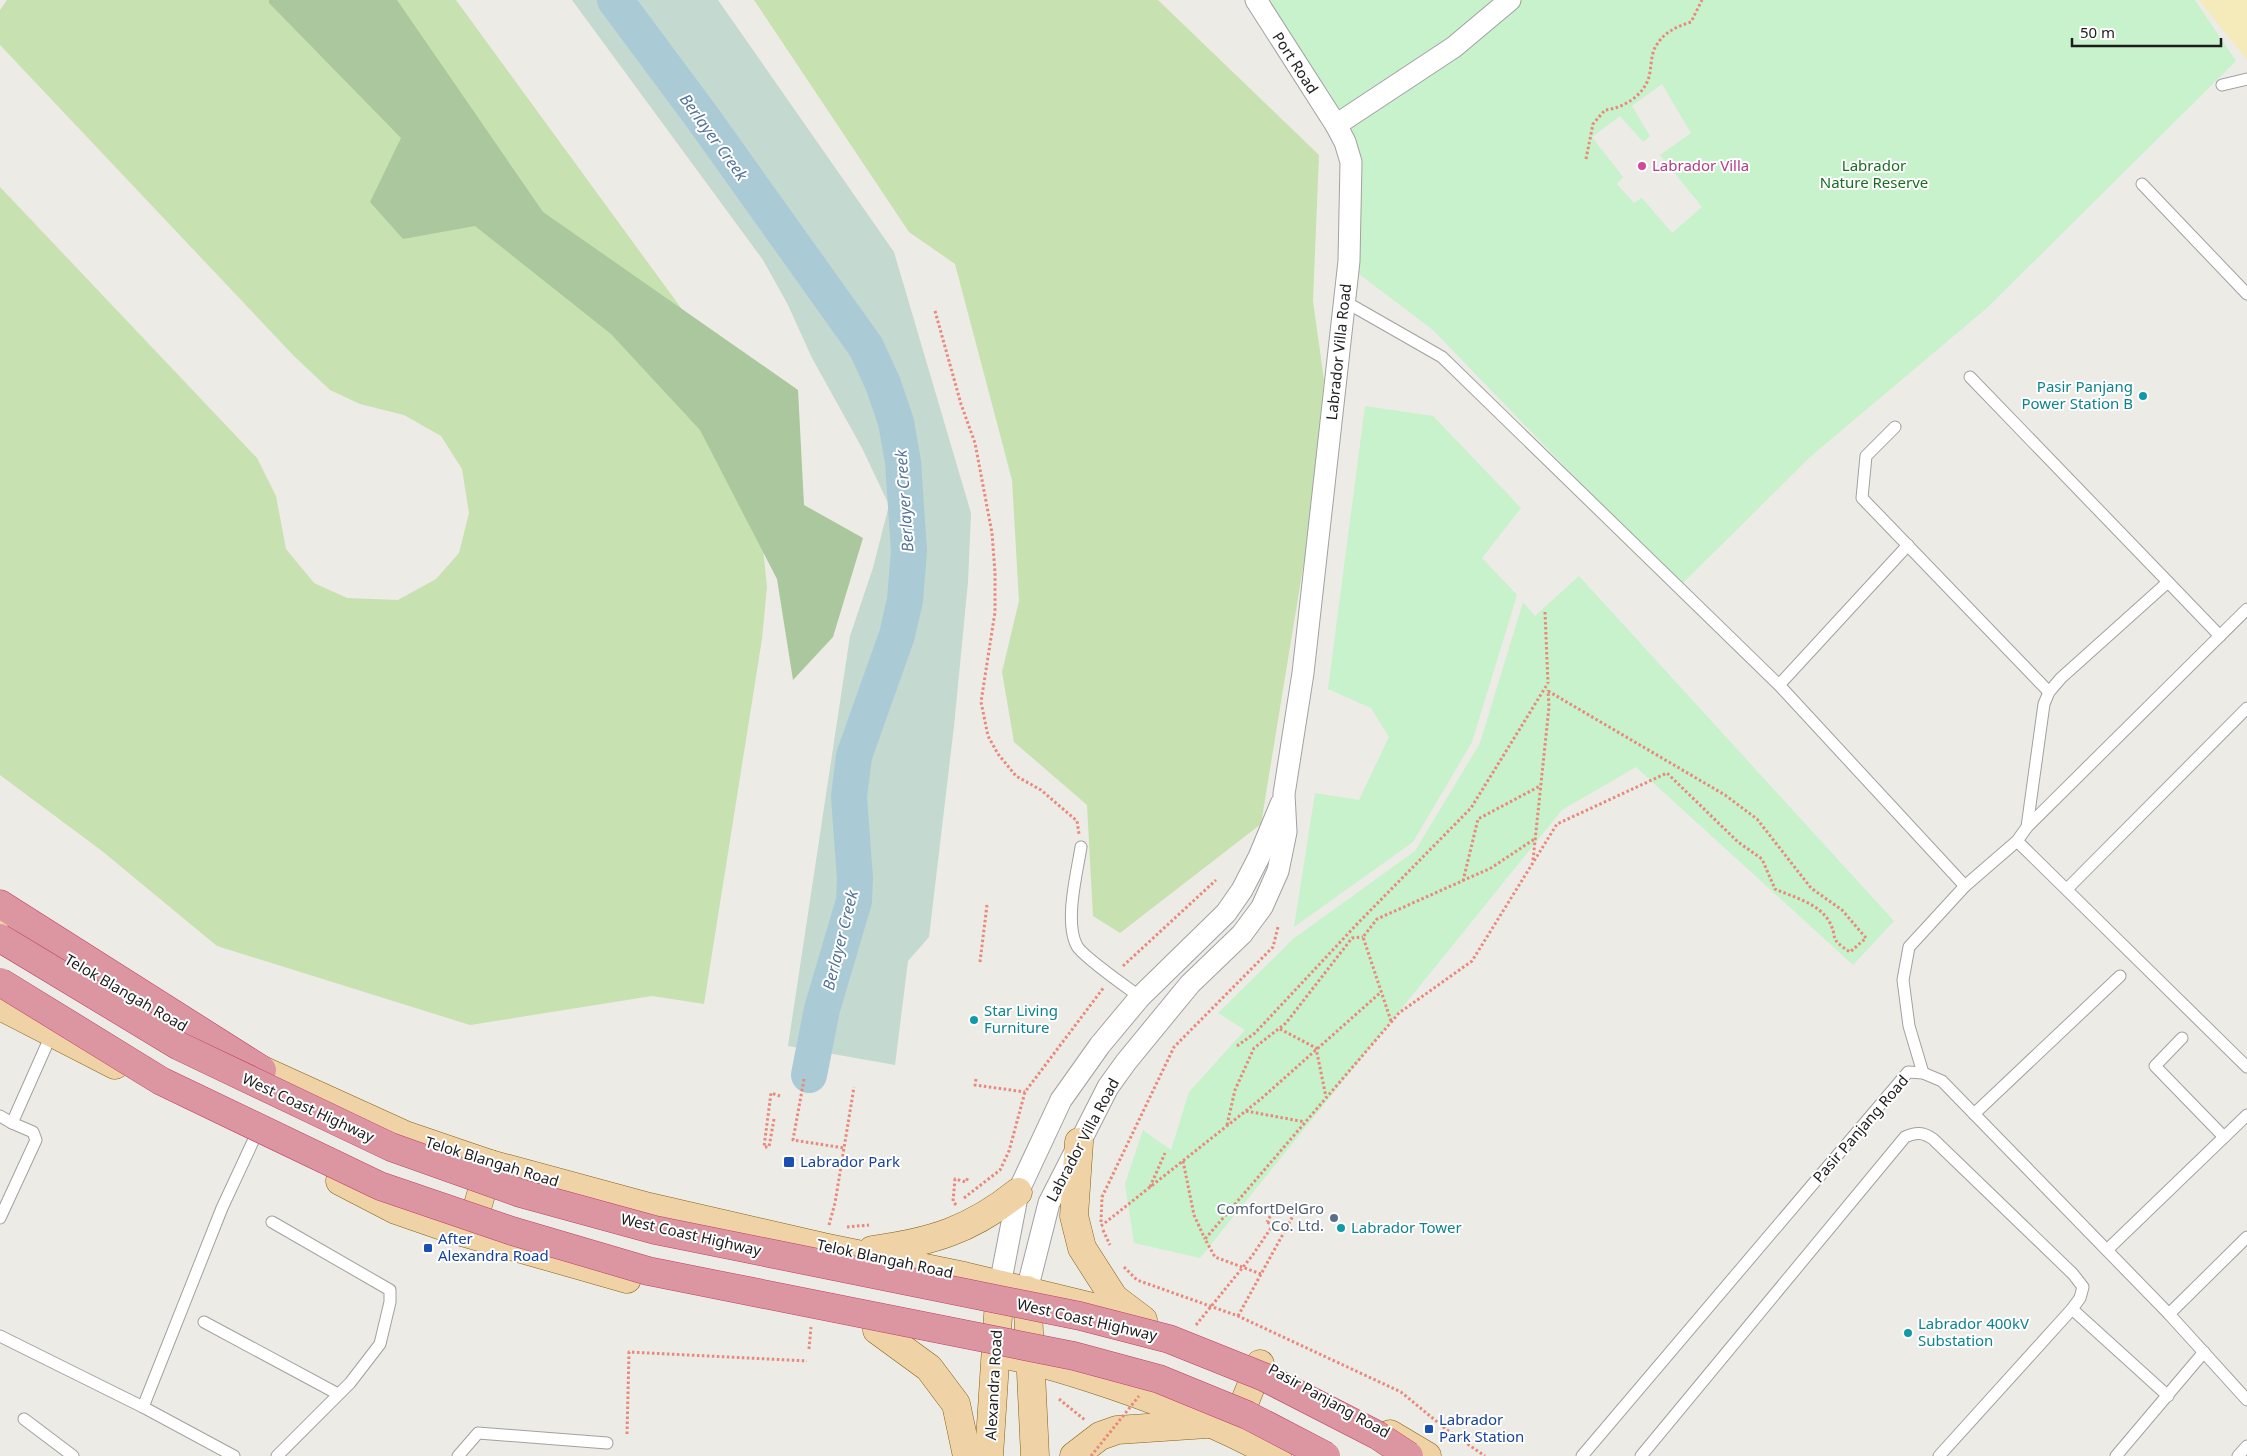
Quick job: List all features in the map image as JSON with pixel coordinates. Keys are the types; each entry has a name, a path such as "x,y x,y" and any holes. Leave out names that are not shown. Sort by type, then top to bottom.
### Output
{"highway":[{"path":"0,904 262,1070"},
{"name":"West Coast Highway","path":"0,938 179,1046 390,1147 520,1193 656,1230 1080,1316 1169,1340 1264,1377 1376,1435 1409,1456"},
{"path":"0,982 161,1081 380,1186 512,1231 648,1271 1074,1356 1159,1379 1247,1415 1326,1456"}],"main road":[{"name":"Telok Blangah Road","path":"0,921 262,1070 405,1136 490,1164 649,1207 823,1247 1027,1290"},
{"path":"0,1006 396,1210 448,1228 644,1284 1030,1360 1141,1394 1213,1424 1268,1451"},
{"path":"1079,1142 1074,1216 1082,1248 1114,1298 1143,1320"},
{"path":"448,1228 477,1208 490,1164"},
{"path":"853,1252 902,1246 953,1233 1000,1206 1018,1192"},
{"name":"Alexandra Road","path":"989,1456 1000,1285"},
{"path":"1027,1290 1035,1456"},
{"name":"Pasir Panjang Road","path":"1027,1290 1143,1320 1274,1368 1427,1456"},
{"path":"877,1330 929,1368 956,1404 967,1456"},
{"path":"1260,1364 1243,1406 1268,1451"},
{"path":"1074,1456 1100,1436 1117,1430 1213,1424"}],"street":[{"name":"Port Road","path":"1256,0 1336,124"},
{"path":"1336,124 1454,46 1510,0"},
{"name":"Labrador Villa Road","path":"1000,1285 1018,1192 1061,1100 1100,1046 1143,994 1226,913 1242,890 1272,829 1284,794 1303,673 1348,260 1351,162 1345,142 1336,124"},
{"name":"Labrador Villa Road","path":"1027,1290 1049,1203 1108,1087 1171,1006 1190,984 1242,934 1262,906 1278,871 1286,832 1284,794"},
{"name":"Labrador Villa Road","path":"1143,994 1166,981 1174,984 1171,1006"}],"lane":[{"path":"2222,85 2247,79"},
{"path":"2142,184 2247,294"},
{"path":"1344,300 1442,357 1779,685 1965,886"},
{"path":"1970,377 2220,636"},
{"path":"1894,427 1866,456 1862,498 2049,692"},
{"path":"1779,685 1908,545"},
{"path":"2027,827 2044,704 2049,692 2061,678 2168,582"},
{"path":"1923,1072 1909,1026 1903,980 1909,947 1965,886 2017,841 2027,827 2247,609"},
{"path":"2067,889 2247,708"},
{"path":"2017,841 2247,1068"},
{"path":"1080,847 1071,932 1077,948 1143,994"},
{"path":"1974,1114 2120,976"},
{"path":"12,1123 52,1033"},
{"path":"2182,1038 2155,1066 2224,1137"},
{"name":"Pasir Panjang Road","path":"1582,1456 1908,1072 1923,1072 1942,1081 2169,1314 2247,1400"},
{"path":"2107,1250 2247,1115"},
{"path":"0,1116 34,1132 36,1140 0,1218"},
{"path":"1641,1456 1905,1137 1915,1132 1925,1133 1933,1139 2073,1274 2083,1288 2083,1293 2072,1309 1939,1456"},
{"path":"143,1407 222,1208 255,1137"},
{"path":"272,1222 390,1290 390,1302 380,1344 358,1374 277,1456"},
{"path":"2169,1314 2247,1237"},
{"path":"2072,1309 2168,1396"},
{"path":"204,1322 338,1394"},
{"path":"0,1336 143,1407 234,1456"},
{"path":"2116,1456 2204,1352"},
{"path":"24,1419 73,1456"},
{"path":"458,1456 478,1433 607,1443"},
{"path":"2238,1456 2247,1446"}],"path":[{"path":"1586,159 1592,124 1605,110 1617,109 1639,94 1648,80 1655,46 1668,31 1691,22 1702,0"},
{"path":"934,311 961,404 975,443 992,533 995,612 981,702 988,736 998,754 1016,776 1041,790 1077,821 1080,847"},
{"path":"1533,861 1549,707 1544,612"},
{"path":"1237,1046 1255,1033 1359,922 1471,808 1548,683"},
{"path":"1205,1239 1399,1012 1472,961 1557,824 1667,773 1738,842 1762,859 1775,889 1816,906 1829,921 1835,942 1850,952 1866,938 1842,910 1811,888 1749,813 1725,795 1548,691"},
{"path":"1463,881 1478,819 1541,786"},
{"path":"1363,938 1377,919 1491,868 1536,838"},
{"path":"980,962 987,905"},
{"path":"1113,1252 1101,1226 1102,1197 1174,1046 1273,947 1278,927"},
{"path":"1227,1126 1235,1090 1254,1048 1286,1023 1352,938 1363,938"},
{"path":"1363,938 1391,1021"},
{"path":"1101,1226 1227,1126 1381,992"},
{"path":"1280,1029 1316,1048"},
{"path":"1316,1048 1326,1098"},
{"path":"976,1078 975,1085 1024,1092"},
{"path":"804,1079 794,1140 844,1148"},
{"path":"823,1247 835,1203 854,1088"},
{"path":"774,1119 769,1148 764,1147 771,1093 780,1096"},
{"path":"1245,1110 1305,1122"},
{"path":"1149,1187 1165,1154"},
{"path":"1183,1161 1194,1215 1215,1257 1261,1274"},
{"path":"953,1201 955,1179 966,1182 968,1177"},
{"path":"1238,1316 1294,1214 1276,1204 1267,1222"},
{"path":"1117,1260 1137,1280 1238,1316 1401,1392 1447,1430 1486,1456"},
{"path":"809,1349 812,1317"},
{"path":"627,1434 630,1352 807,1361"},
{"path":"1059,1399 1079,1413 1089,1424"}],"green space":[{"path":"7,0 456,0 692,323 758,500 767,587 762,639 704,1004 652,996 470,1025 217,946 102,851 0,775 0,187 257,458 276,496 286,549 314,583 347,598 398,600 436,579 459,553 469,513 462,469 441,436 404,415 360,404 330,390 294,356 0,45 0,10"},
{"path":"269,0 397,0 543,212 798,390 804,505 863,538 833,637 793,680 777,579 700,430 611,334 475,226 403,239 370,202 401,138 269,3"},
{"path":"572,0 718,0 894,252 971,513 968,582 954,726 929,937 908,961 895,1065 788,1046 850,636 873,568 889,505 862,448 812,358 788,305 763,260"},
{"path":"754,0 1158,0 1319,155 1313,301 1324,380 1309,531 1261,824 1120,933 1093,916 1087,805 1014,742 1002,672 1019,601 1012,480 955,264 909,232"},
{"name":"Labrador Nature Reserve","path":"1268,0 2195,0 2236,61 1988,307 1810,457 1680,586 1433,330 1359,274 1352,137","holes":["1662,84 1691,133 1660,155 1702,207 1672,233 1642,198 1634,203 1617,184 1623,177 1592,137 1620,116 1643,142 1650,136 1632,106"]},
{"path":"1365,406 1433,416 1521,508 1482,558 1517,595 1472,742 1413,842 1294,927 1315,793 1359,800 1389,737 1371,708 1328,689"},
{"path":"1579,576 1894,921 1853,965 1636,767 1562,810 1200,1258 1134,1243 1125,1184 1143,1130 1171,1150 1189,1092 1245,1030 1218,1013 1293,939 1415,851 1480,743 1523,602 1535,616"}],"sand":[{"path":"2199,0 2247,0 2247,60"}],"waterway":[{"name":"Berlayer Creek","path":"615,0 702,117 866,347 883,384 896,422 903,462 909,551 905,600 897,635 854,756 849,797 855,878 854,901 822,1009 809,1075"}],"place":[{"name":"Labrador Villa","path":"1642,166"},
{"name":"Pasir Panjang Power Station B","path":"2143,396"},
{"name":"Star Living Furniture","path":"974,1020"},
{"name":"Labrador Park","path":"789,1162"},
{"name":"ComfortDelGro Co. Ltd.","path":"1334,1218"},
{"name":"Labrador Tower","path":"1341,1228"},
{"name":"After Alexandra Road","path":"428,1248"},
{"name":"Labrador 400kV Substation","path":"1908,1333"},
{"name":"Labrador Park Station","path":"1429,1429"}]}
